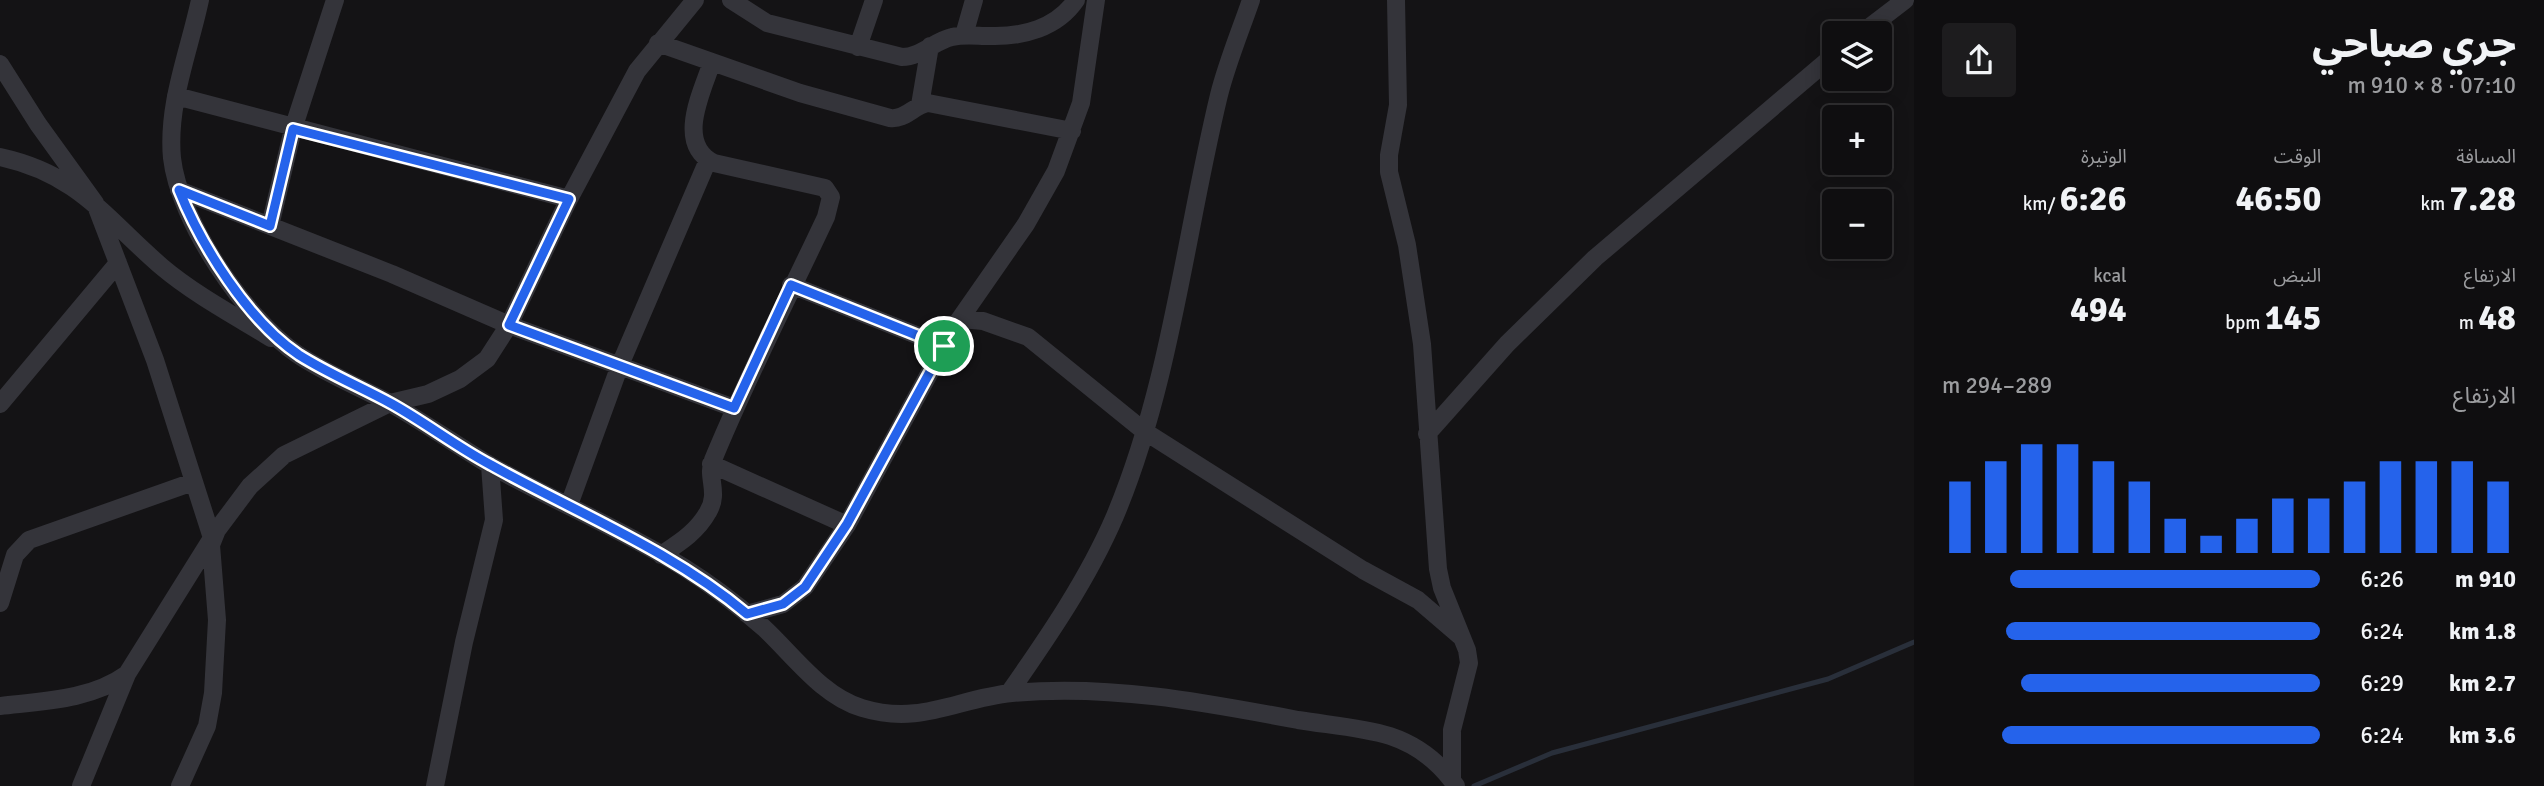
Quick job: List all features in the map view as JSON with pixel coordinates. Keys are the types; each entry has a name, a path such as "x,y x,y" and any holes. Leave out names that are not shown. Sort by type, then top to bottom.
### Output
{"street":[{"path":"200,0 176,96 171,132 179,190 211,254 234,288 280,340 297,354"},
{"path":"270,226 293,129 335,0"},
{"path":"81,786 127,674 212,538 250,486 275,462 312,440 390,403 428,394 460,379 487,359 509,325 569,199 631,80 657,43 695,0"},
{"path":"731,0 767,23 908,57 930,46 964,35 1019,34 1042,28 1063,17 1076,0"},
{"path":"858,47 874,0"},
{"path":"964,35 974,0"},
{"path":"747,614 774,608 805,587 847,524 944,346 1026,224 1056,172 1072,131 1089,64 1096,0"},
{"path":"1009,693 1049,636 1099,550 1119,505 1144,431 1178,292 1220,94 1251,0"},
{"path":"1396,0 1398,105 1389,155 1389,172 1398,203 1422,344 1438,569 1442,588 1463,638 1469,663 1452,730 1450,757 1454,784"},
{"path":"1878,21 1905,0"},
{"path":"657,43 800,93 890,118 902,117 920,105 938,104 1072,131"},
{"path":"920,105 930,46"},
{"path":"661,555 694,530 710,509 715,486 711,464 791,285 827,217 831,197 829,190 708,160 696,147 693,127 712,62"},
{"path":"0,64 95,203 155,360 212,538 217,620 213,694 207,726 180,786"},
{"path":"1427,433 1507,344 1569,282 1822,65"},
{"path":"176,96 293,129 569,199"},
{"path":"0,157 20,161 68,183 95,203 163,268 297,354 390,403 490,465 661,555 723,594 825,688 858,707 888,713 925,714 1009,693 1114,692 1180,698 1391,736 1430,757 1444,768 1454,784"},
{"path":"569,505 620,365 708,160"},
{"path":"179,190 509,325 734,408"},
{"path":"0,404 118,263"},
{"path":"791,285 944,346"},
{"path":"961,319 983,321 1028,337 1144,431 1363,570 1418,600 1463,638"},
{"path":"711,464 847,524"},
{"path":"435,786 464,642 495,520 490,465"},
{"path":"0,603 15,555 29,540 193,482"},
{"path":"0,706 88,693 109,687 127,674"}],"waterway":[{"path":"1474,786 1552,753 1828,679 1914,642"}],"route":[{"path":"293,129 569,199 509,325 734,408 791,285 944,346 847,524 805,587 783,604 747,614 683,567 490,465 390,403 297,354 280,340 234,288 211,254 179,190 270,226 293,129"}]}
